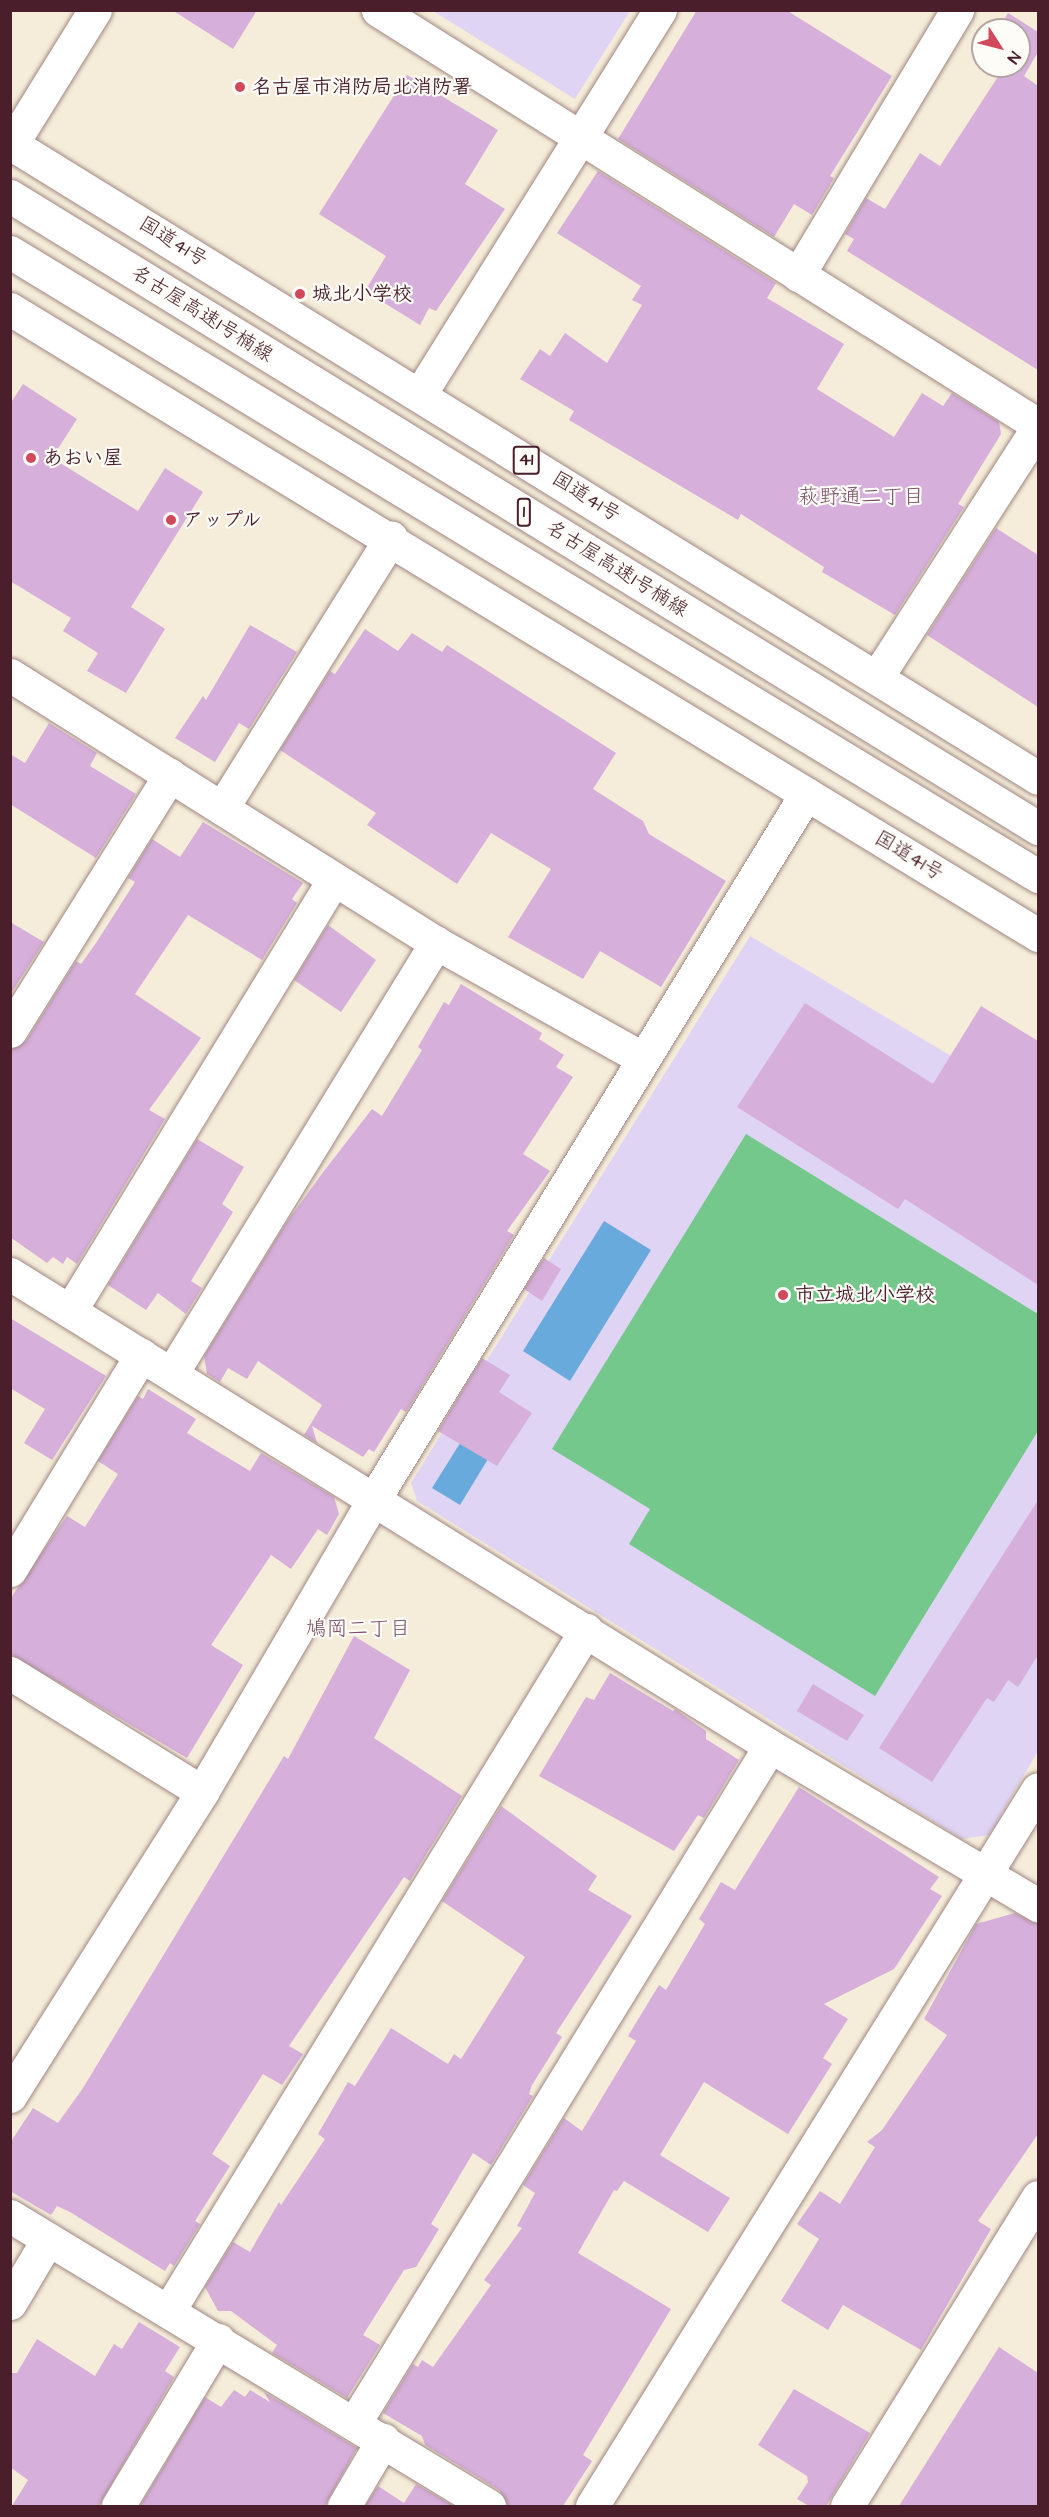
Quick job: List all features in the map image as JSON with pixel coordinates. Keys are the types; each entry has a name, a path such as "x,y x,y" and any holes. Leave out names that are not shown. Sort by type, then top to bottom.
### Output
{"main road":[{"path":"11,145 95,10"},
{"path":"378,10 583,137 1038,426 877,678"},
{"path":"420,394 583,137 660,10"},
{"path":"798,275 957,10"},
{"name":"国道41号","path":"11,145 420,394 1038,778"},
{"name":"名古屋高速1号楠線","path":"10,196 1038,828"},
{"name":"1","path":"10,252 1038,876"},
{"name":"国道41号","path":"10,309 391,538 1038,935"},
{"path":"222,808 391,538"},
{"path":"12,680 170,775 436,943 642,1058"},
{"path":"10,1031 170,775"},
{"path":"10,2096 202,1792 374,1499 642,1058 806,794"},
{"path":"70,1311 334,879"},
{"path":"172,1373 436,943"},
{"path":"10,1274 770,1746 1038,1905"},
{"path":"10,1570 141,1355"},
{"path":"169,2310 586,1630"},
{"path":"10,1673 202,1792"},
{"path":"355,2422 770,1746"},
{"path":"592,2506 1038,1789"},
{"path":"847,2506 1038,2197"},
{"path":"10,2216 355,2422 489,2506"},
{"path":"10,2303 48,2240"},
{"path":"118,2506 218,2340"},
{"path":"344,2506 383,2440"}],"shaded area":[{"path":"433,11 630,11 575,99"},
{"name":"市立城北小学校","path":"750,936 1038,1108 1038,1751 989,1835 962,1839 417,1501 411,1483"}],"green space":[{"path":"746,1134 1038,1314 1038,1431 875,1696 629,1544 650,1509 552,1449"}],"water":[{"path":"604,1221 651,1250 570,1381 523,1351"},
{"path":"472,1424 499,1441 460,1505 432,1488"}],"building":[{"path":"172,10 257,10 233,49"},
{"path":"697,10 786,10 892,76 830,176 834,178 812,215 794,204 774,237 618,139"},
{"path":"1008,13 1016,18 1005,18"},
{"path":"1031,28 1038,32 1038,52 1031,64"},
{"path":"407,75 498,130 465,184 505,209 436,311 429,308 420,325 365,291 386,256 319,214"},
{"path":"997,78 1027,78 1038,86 1038,370 847,251 854,239 845,234 866,198 885,209 920,153 940,166"},
{"path":"598,171 776,283 767,298 844,344 817,389 894,437 922,393 943,406 952,393 999,422 1001,434 958,504 964,507 895,615 822,572 824,567 741,514 738,520 569,420 574,411 520,379 540,349 550,356 565,333 607,363 642,305 632,300 641,286 557,233"},
{"path":"23,384 77,419 52,458 138,511 165,468 203,492 131,607 165,629 126,693 87,671 98,653 63,631 71,618 10,581 10,404"},
{"path":"996,528 1038,555 1038,707 927,635"},
{"path":"250,625 297,652 249,729 239,723 215,762 175,738 203,696 206,700"},
{"path":"365,629 398,651 412,633 442,652 447,645 616,753 593,789 643,821 649,834 726,881 661,987 600,951 583,979 508,937 551,869 491,833 457,884 367,825 376,813 280,750 330,671 335,674"},
{"path":"49,723 97,753 90,766 136,794 96,858 10,804 10,754 25,763"},
{"path":"203,822 303,883 292,899 297,903 262,960 188,915 135,994 201,1038 149,1110 165,1119 77,1264 67,1257 63,1264 53,1257 47,1263 10,1237 10,1050 26,1041 76,961 81,964 96,943 135,882 128,878 152,839 180,857"},
{"path":"10,922 44,942 10,995"},
{"path":"328,925 376,960 341,1012 294,980"},
{"path":"461,984 542,1033 539,1039 564,1055 556,1067 573,1077 523,1154 550,1171 507,1231 514,1235 406,1412 401,1409 374,1452 369,1449 363,1457 312,1426 317,1443 304,1435 322,1405 258,1361 247,1379 228,1368 220,1382 207,1374 204,1356 286,1223 324,1171 372,1109 382,1116 422,1050 418,1047 444,1002 449,1005"},
{"path":"805,1003 933,1084 981,1006 1038,1041 1038,1285 905,1199 898,1209 737,1107"},
{"path":"197,1139 244,1167 222,1204 233,1212 191,1281 202,1288 186,1314 158,1293 146,1310 108,1285"},
{"path":"544,1258 561,1269 542,1301 524,1289"},
{"path":"10,1318 106,1376 52,1460 24,1443 45,1409 10,1388"},
{"path":"482,1358 510,1375 499,1392 532,1413 497,1466 438,1431"},
{"path":"148,1389 196,1419 187,1433 250,1471 261,1453 334,1497 339,1514 327,1535 318,1529 291,1569 271,1555 211,1645 243,1665 187,1758 10,1654 10,1599 67,1516 85,1527 118,1474 98,1461 138,1396 143,1399"},
{"path":"1038,1500 1038,1655 1018,1687 1008,1680 994,1702 987,1698 932,1782 879,1748"},
{"path":"354,1636 410,1670 374,1738 462,1796 410,1881 404,1877 289,2046 303,2054 282,2085 263,2074 212,2154 230,2166 195,2221 200,2224 174,2266 170,2263 165,2271 70,2212 57,2206 51,2215 10,2191 10,2143 33,2108 58,2123 83,2088 284,1756 288,1759"},
{"path":"610,1673 673,1711 675,1709 706,1731 706,1739 739,1760 704,1818 698,1815 674,1851 539,1776 586,1697 594,1700"},
{"path":"813,1684 864,1715 847,1741 797,1711"},
{"path":"799,1787 939,1877 930,1889 942,1896 894,1969 824,2004 848,2019 823,2058 832,2064 788,2134 704,2082 660,2155 730,2198 708,2232 624,2181 617,2191 614,2190 578,2253 671,2309 583,2455 592,2461 563,2506 508,2506 499,2490 425,2445 422,2436 383,2413 413,2364 418,2367 422,2360 433,2367 491,2285 484,2280 522,2228 517,2226 535,2193 523,2185 564,2118 582,2131 636,2041 628,2036 659,1985 666,1990 705,1924 699,1919 721,1882 735,1890"},
{"path":"501,1806 597,1876 588,1890 632,1916 556,2033 562,2037 532,2085 529,2094 533,2096 491,2165 473,2153 431,2224 439,2229 416,2267 404,2270 363,2335 380,2345 347,2398 272,2353 277,2345 231,2311 218,2311 205,2287 233,2242 250,2252 279,2202 281,2205 325,2139 318,2134 348,2082 355,2086 391,2028 448,2064 454,2054 461,2059 525,1957 442,1901"},
{"path":"1015,1913 1038,1924 1038,2134 978,2221 991,2229 921,2350 843,2305 828,2330 781,2301 819,2239 797,2224 820,2191 840,2204 875,2147 867,2142 882,2130 947,2035 924,2019 976,1924"},
{"path":"139,2322 180,2347 165,2371 174,2377 99,2506 12,2506 28,2480 10,2467 10,2373 17,2373 37,2339 95,2376 114,2344 122,2349"},
{"path":"999,2347 1038,2373 1038,2506 899,2506"},
{"path":"794,2389 870,2433 826,2506 809,2506 797,2499 808,2482 807,2476 758,2445"},
{"path":"234,2390 245,2397 250,2390 270,2402 264,2392 357,2448 325,2506 140,2506 205,2397 221,2407"},
{"path":"416,2484 454,2506 365,2506 378,2486 404,2503"}],"place":[{"name":"名古屋市消防局北消防署","path":"240,87"},
{"name":"城北小学校","path":"300,294"},
{"name":"あおい屋","path":"31,458"},
{"name":"アップル","path":"171,520"},
{"name":"市立城北小学校","path":"783,1295"}],"district":[{"name":"萩野通二丁目","path":"861,497"},
{"name":"鳩岡二丁目","path":"358,1629"}]}
